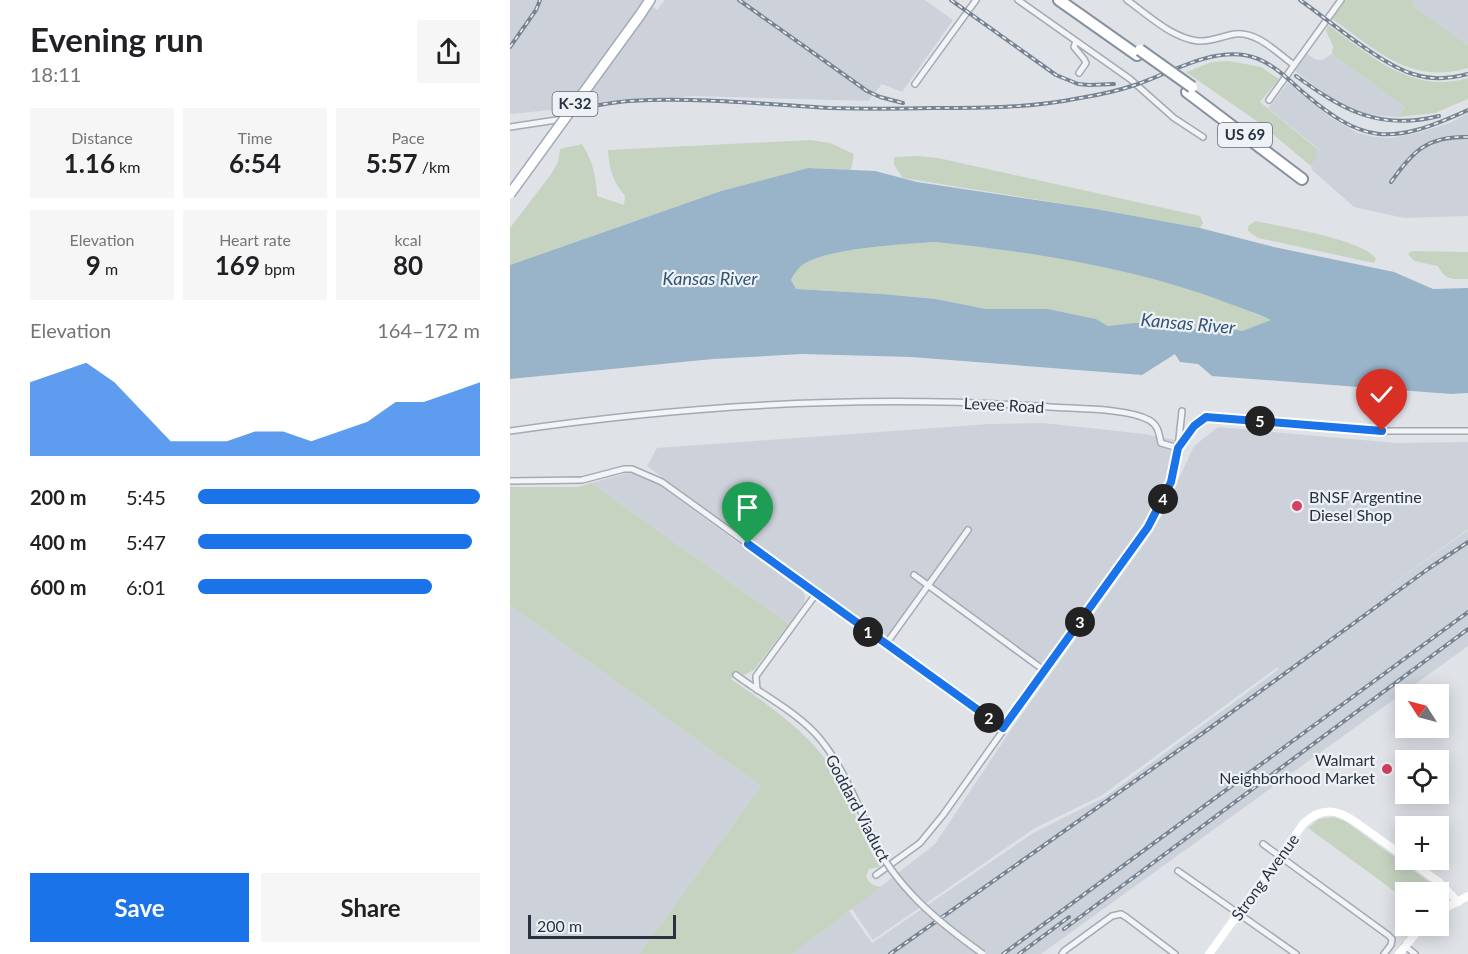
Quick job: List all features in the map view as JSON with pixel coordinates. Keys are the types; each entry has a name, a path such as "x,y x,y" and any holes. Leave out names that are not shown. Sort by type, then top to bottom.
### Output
{"highway":[{"name":"US 69","path":"1059,0 1190,90 1304,176"},
{"name":"US 69","path":"1071,0 1138,53"}],"main road":[{"name":"K-32","path":"510,194 650,0"}],"street":[{"path":"915,84 976,0"},
{"path":"1018,0 1137,84 1174,118 1203,137"},
{"path":"1127,0 1174,33 1198,41 1235,34 1252,35 1294,65"},
{"path":"1269,100 1341,0"},
{"path":"1076,41 1074,47 1086,63 1079,73"},
{"path":"510,127 567,118"},
{"name":"Levee Road","path":"510,431 677,411 828,402 948,402 1043,406 1130,414 1150,420 1157,427 1161,443 1178,448"},
{"path":"876,875 920,843 943,815 1148,527 1171,482 1182,411"},
{"path":"1178,448 1194,426 1206,417 1382,431 1468,431"},
{"path":"510,481 582,480 618,470 632,469 662,482 1003,728"},
{"path":"886,644 968,530"},
{"path":"914,575 1045,671"},
{"path":"757,690 756,676 816,594"},
{"name":"Goddard Viaduct","path":"736,675 803,722 822,741 852,790 880,855 920,903 946,927 983,954"},
{"name":"Strong Avenue","path":"1209,954 1304,823 1319,813 1329,811 1342,813 1395,850"},
{"path":"1263,844 1388,935 1392,939 1391,945 1384,954"},
{"path":"1422,870 1439,882 1458,902"},
{"path":"1178,871 1296,954"},
{"path":"1449,906 1468,896"},
{"path":"1062,954 1112,916 1121,914 1175,954"},
{"path":"1399,954 1414,936"},
{"path":"1405,946 1415,954"}],"shaded area":[{"path":"510,0 643,0 657,10 665,0 925,0 953,20 902,92 882,84 868,101 693,96 510,114"},
{"path":"1413,0 1468,0 1468,45 1413,6"},
{"path":"1307,54 1322,60 1332,54 1405,107 1398,117 1382,116 1364,113 1334,100 1295,71"},
{"path":"1288,83 1331,118 1358,133 1375,137 1391,138 1417,133 1450,123 1468,113 1468,216 1404,218 1354,207 1312,170 1311,166 1316,159 1316,147 1268,108"},
{"path":"1043,423 1145,434 1175,440 1166,486 1153,511 1044,663 1036,662 927,581 887,637 881,638 647,466 657,448 989,424"},
{"path":"1218,427 1396,443 1468,442 1468,529 1354,612 1468,530 1468,646 1415,684 1395,684 1395,699 1041,954 792,954 849,911 872,943 1033,833 1105,797 1279,669 1278,667 1101,796 1035,828 873,940 852,909 935,844 1012,728 1147,540 1161,517 1194,446"},
{"path":"627,473 640,474 651,479 801,589 805,596 804,603 789,624 591,483"},
{"path":"510,605 761,786 639,954 510,954"}],"green space":[{"path":"1346,0 1413,0 1413,6 1468,45 1468,68 1447,72 1429,72 1395,62 1332,19"},
{"path":"1328,25 1376,59 1410,77 1448,82 1468,78 1468,99 1435,113 1398,117 1405,107 1332,54 1333,46 1326,31"},
{"path":"1229,61 1261,67 1279,79 1260,102 1316,148 1316,159 1311,166 1258,122 1186,72 1212,62"},
{"path":"810,140 830,143 854,154 851,170 808,168 721,191 510,265 510,228 552,173 558,162 560,149 582,144 593,169 597,196 624,205 625,196 612,175 608,150"},
{"path":"894,157 938,158 1200,216 1203,223 1200,228 903,178 894,165"},
{"path":"1255,221 1340,240 1369,252 1376,259 1374,263 1258,238 1248,231 1248,226"},
{"path":"935,242 1057,258 1118,269 1178,284 1272,320 1242,331 1223,327 1201,333 1185,323 1133,323 1108,326 1096,319 1048,309 986,309 936,299 796,289 791,280 799,268 809,261 824,256 863,248"},
{"path":"1412,251 1468,252 1468,279 1447,277 1438,266 1414,261 1408,254"},
{"path":"591,483 789,624 754,670 744,675 737,671 731,679 792,725 819,751 831,767 846,793 880,867 869,869 866,876 872,884 881,887 792,954 639,954 761,786 510,605 510,487 578,487"},
{"path":"1334,817 1345,821 1395,857 1395,870 1413,870 1429,882 1395,882 1395,892 1308,828 1319,819"}],"water":[{"name":"Kansas River","path":"808,168 875,171 917,182 1096,209 1200,228 1274,247 1394,272 1433,289 1468,288 1468,393 1451,394 1212,376 1198,364 1180,362 1175,354 1142,375 911,357 802,354 713,359 510,379 510,265 721,191","holes":["935,242 1045,256 1118,270 1190,290 1271,320 1242,331 1223,327 1201,333 1185,323 1133,323 1108,326 1096,319 1048,309 986,309 936,299 796,289 791,280 799,268 809,261 843,252"]}],"railway":[{"path":"510,47 536,10 540,0"},
{"path":"739,0 867,91 903,103"},
{"path":"951,0 1056,75 1078,84 1114,84"},
{"path":"1300,0 1355,41 1400,69 1434,78 1468,74"},
{"path":"559,113 611,103 654,100 704,100 855,109 1025,106 1115,91 1202,59 1230,54 1244,55 1266,63 1340,120 1359,129 1378,134 1397,134 1417,130 1468,110"},
{"path":"1296,76 1346,108 1380,119 1418,120 1439,116"},
{"path":"1391,182 1414,154 1422,148 1442,139 1468,137"},
{"path":"890,954 1468,542"},
{"path":"1003,954 1468,612"},
{"path":"1064,929 1468,629"},
{"path":"1019,954 1069,917"}],"place":[{"name":"BNSF Argentine Diesel Shop","path":"1297,506"},
{"name":"Walmart Neighborhood Market","path":"1387,769"}],"route":[{"path":"748,544 1003,728 1136,546 1160,506 1171,482 1178,448 1194,426 1206,417 1382,431"}]}
